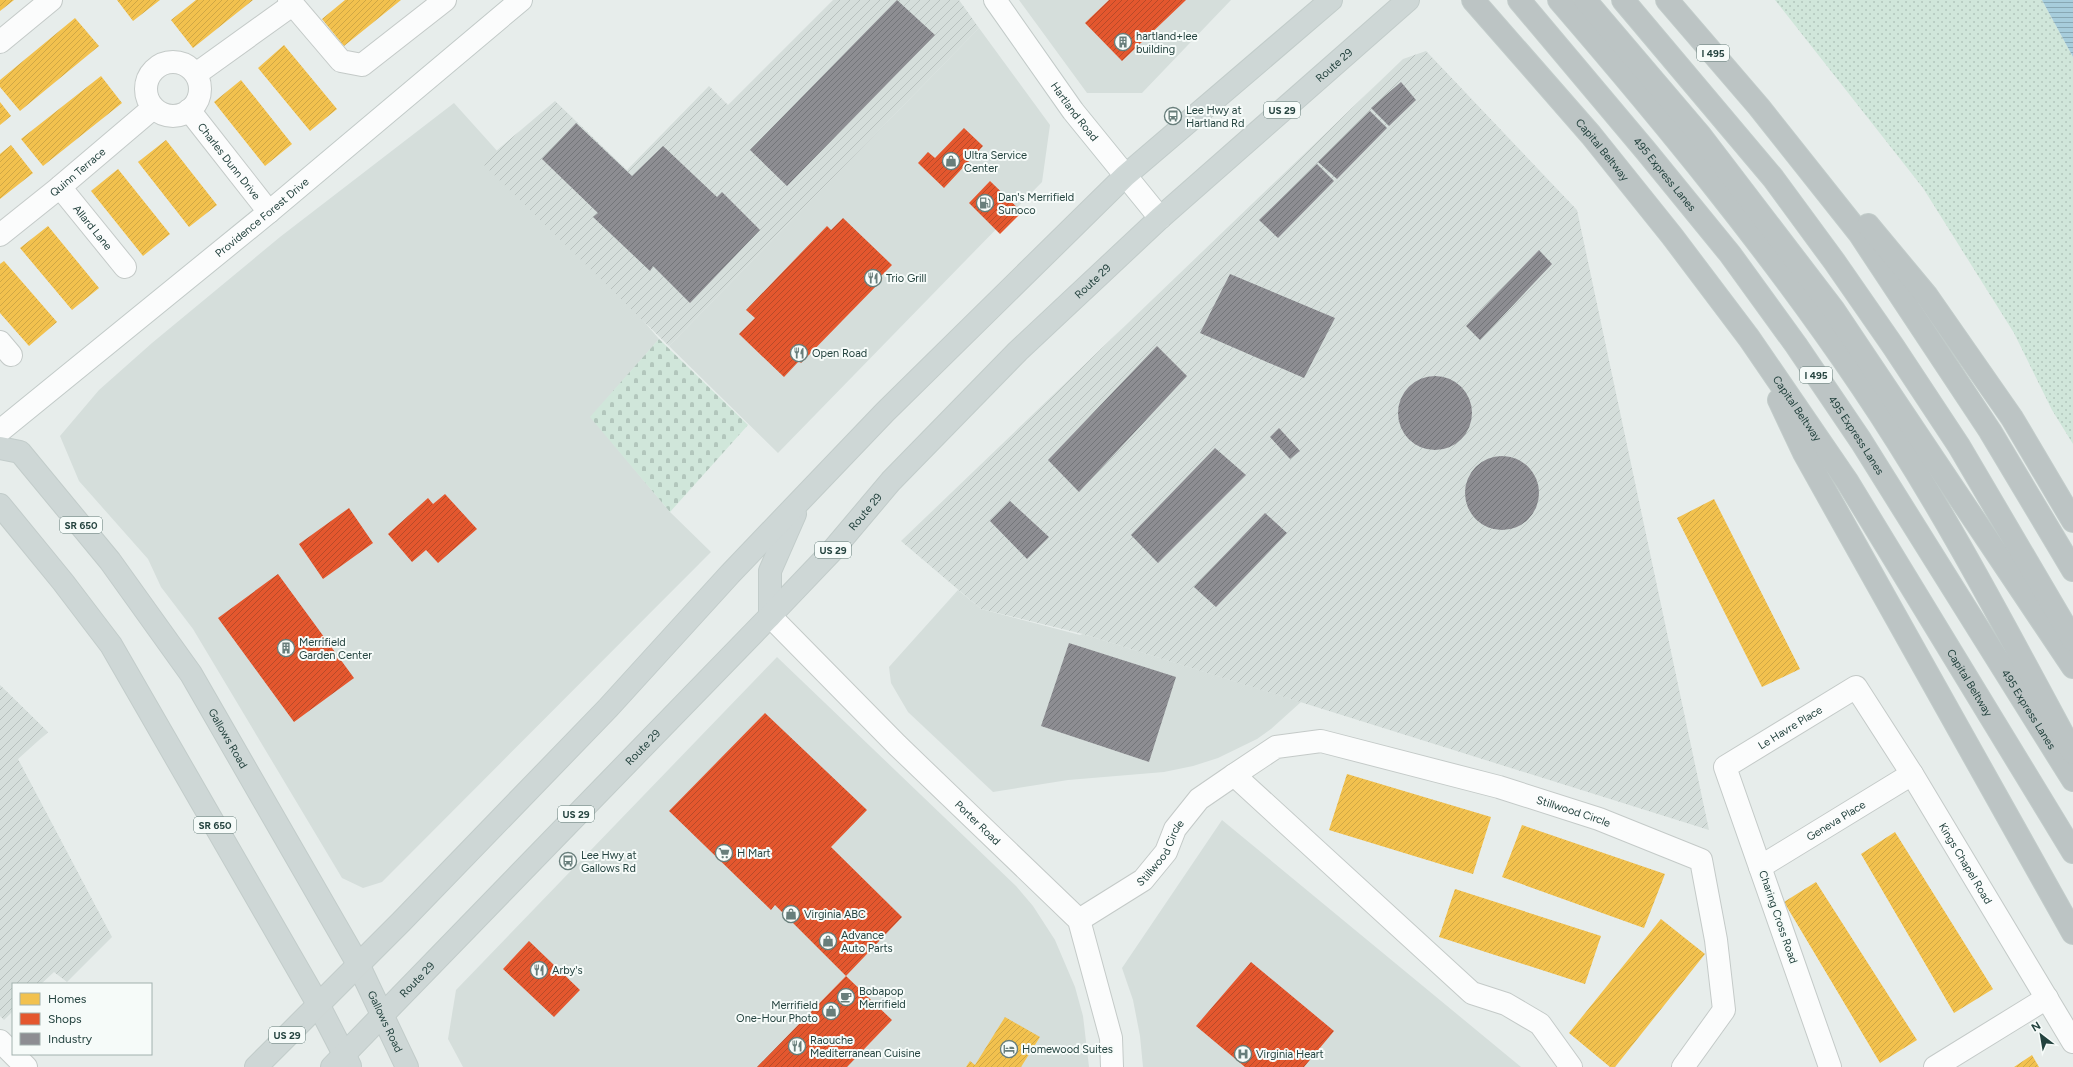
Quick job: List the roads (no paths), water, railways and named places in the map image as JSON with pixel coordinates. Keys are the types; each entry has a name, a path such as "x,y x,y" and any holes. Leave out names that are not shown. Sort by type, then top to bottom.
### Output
{"highway":[{"name":"Capital Beltway","path":"1473,0 1591,135 1672,236 1749,338 1847,481 2073,852"},
{"name":"495 Express Lanes","path":"1518,0 1576,66 1715,236 1791,339 1861,441 2073,780"},
{"path":"1560,0 1717,188 1796,292 1862,387 1934,500 2073,753"},
{"path":"1585,0 1700,135 1833,309 2073,667"},
{"name":"I 495","path":"1623,0 1773,178 1834,261 1893,346 1959,446 2073,640"},
{"name":"I 495","path":"1667,0 1759,107 1859,233 1990,431 2073,570"},
{"path":"1759,107 1845,196 1927,296 2012,418 2073,521"},
{"path":"1749,338 1804,453 2073,933"}],"main road":[{"name":"US 29","path":"256,1067 401,922 608,708 730,574 885,412 1125,176 1331,0"},
{"name":"Route 29","path":"342,1063 383,1014 770,616 832,551 892,481 1007,362 1160,218 1406,2"},
{"name":"Gallows Road","path":"0,448 20,452 110,561 166,637 191,674 358,964 407,1067"},
{"path":"770,616 770,571 801,500"},
{"name":"SR 650","path":"0,505 63,582 111,645 318,1004 342,1063"}],"street":[{"path":"0,42 51,0"},
{"path":"196,74 290,2 341,61 362,65 445,0"},
{"name":"Providence Forest Drive","path":"0,431 268,212 521,0"},
{"name":"Hartland Road","path":"995,0 1073,111 1160,218"},
{"path":"173,61 190,67 196,74 200,89 195,104 190,110 175,116 160,112 154,108 148,100 146,91 150,74 156,67 173,61"},
{"name":"Quinn Terrace","path":"0,235 154,108"},
{"name":"Charles Dunn Drive","path":"190,110 268,212"},
{"name":"Allard Lane","path":"60,187 125,267"},
{"name":"Porter Road","path":"770,616 897,745 1079,920"},
{"name":"Le Havre Place","path":"1725,767 1856,687"},
{"name":"Kings Chapel Road","path":"1856,687 1912,774 2073,1042"},
{"name":"Stillwood Circle","path":"1079,920 1143,880 1166,852 1175,829 1199,799 1276,747 1321,741 1499,787 1599,819 1701,860 1716,940 1724,1010 1683,1067"},
{"name":"Charing Cross Road","path":"1725,767 1830,1067"},
{"name":"Geneva Place","path":"1760,868 1912,774"},
{"path":"1234,775 1472,993 1506,1004 1540,1024 1571,1067"},
{"path":"1079,920 1111,1038 1112,1067"},
{"path":"1935,1067 2047,998"},
{"path":"0,1041 12,1053"},
{"path":"14,1055 26,1067"}],"water":[{"path":"2042,0 2073,0 2073,57"}],"place":[{"name":"hartland+lee building","path":"1123,42"},
{"name":"Lee Hwy at Hartland Rd","path":"1173,116"},
{"name":"Ultra Service Center","path":"951,161"},
{"name":"Dan's Merrifield Sunoco","path":"985,203"},
{"name":"Trio Grill","path":"873,278"},
{"name":"Open Road","path":"799,353"},
{"name":"Merrifield Garden Center","path":"286,648"},
{"name":"H Mart","path":"724,853"},
{"name":"Lee Hwy at Gallows Rd","path":"568,861"},
{"name":"Virginia ABC","path":"791,914"},
{"name":"Advance Auto Parts","path":"828,941"},
{"name":"Arby's","path":"539,970"},
{"name":"Bobapop Merrifield","path":"846,997"},
{"name":"Merrifield One-Hour Photo","path":"831,1011"},
{"name":"Raouche Mediterranean Cuisine","path":"797,1046"},
{"name":"Homewood Suites","path":"1009,1049"},
{"name":"Virginia Heart","path":"1243,1054"}]}
